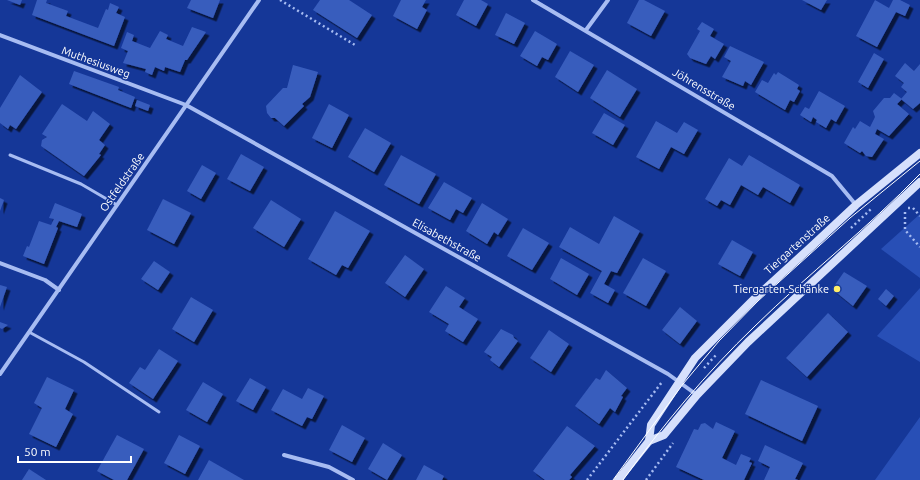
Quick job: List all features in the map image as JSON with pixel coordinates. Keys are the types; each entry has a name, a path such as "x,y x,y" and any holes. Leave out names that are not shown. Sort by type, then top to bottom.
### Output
{"main road":[{"name":"Tiergartenstraße","path":"618,480 649,441 652,424 695,358 756,297 856,205 920,153"},
{"name":"Tiergartenstraße","path":"649,441 664,435 697,395 766,324 920,182"}],"street":[{"name":"Ostfeldstraße","path":"0,374 259,0"},
{"name":"Jöhrensstraße","path":"533,0 832,176 856,205"},
{"path":"586,30 608,0"},
{"name":"Muthesiusweg","path":"0,36 186,105"},
{"name":"Elisabethstraße","path":"186,105 668,374 697,395"},
{"path":"0,263 45,280 59,290"},
{"path":"284,455 329,467 353,480"}],"lane":[{"path":"10,155 81,184 117,205"},
{"path":"29,332 84,362 159,412"}],"path":[{"path":"280,0 355,45"},
{"path":"846,232 874,207"},
{"path":"920,216 913,208 906,209 905,230 920,247"},
{"path":"587,480 652,395"}],"shaded area":[{"path":"920,214 920,278 881,249"},
{"path":"920,288 920,362 877,336"},
{"path":"920,417 920,480 875,480"}],"building":[{"path":"7,0 22,0 20,5"},
{"path":"37,0 47,0 46,3 68,11 66,16 98,28 106,9 108,10 110,3 119,7 116,13 125,17 114,46 32,15"},
{"path":"191,0 220,0 213,18 187,8"},
{"path":"320,0 349,0 372,15 357,38 313,10"},
{"path":"401,0 426,0 422,7 427,10 417,29 393,16"},
{"path":"464,0 481,0 488,4 476,26 456,15"},
{"path":"639,0 644,0 665,11 651,36 627,23"},
{"path":"802,0 827,0 821,10"},
{"path":"875,0 889,8 893,0 900,0 910,5 905,16 896,12 877,47 856,36"},
{"path":"506,13 525,23 514,44 495,35"},
{"path":"702,22 714,29 710,36 724,44 715,59 711,56 706,64 690,58 687,54 700,31 697,29"},
{"path":"192,27 206,32 187,60 185,60 180,72 165,67 164,71 155,67 152,75 145,72 146,69 123,63 128,51 121,48 127,32 134,35 132,41 150,48 160,31 168,35 166,39 183,46"},
{"path":"535,31 557,44 548,60 542,57 537,66 520,56"},
{"path":"730,46 764,62 751,85 745,81 743,86 722,77 731,61 724,57"},
{"path":"570,51 594,65 578,92 555,77"},
{"path":"874,53 884,59 868,88 858,82"},
{"path":"905,63 914,71 920,64 920,103 913,109 901,99 907,92 901,87 904,83 895,76"},
{"path":"293,65 318,72 310,97 302,104 304,106 284,126 275,118 271,118 267,113 266,106 283,88 287,88"},
{"path":"607,70 637,89 620,117 590,98"},
{"path":"74,71 119,87 118,90 135,97 131,108 69,84"},
{"path":"778,72 799,85 797,89 800,91 794,102 790,100 785,110 755,92 762,80 768,83 774,73 776,75"},
{"path":"20,75 42,92 16,129 10,125 8,129 0,123 0,108"},
{"path":"819,91 845,106 836,122 831,119 826,128 816,122 817,120 813,117 811,122 800,115 805,107 809,109"},
{"path":"894,93 902,99 897,104 909,114 889,136 877,129 875,134 884,139 872,157 866,156 862,151 860,153 844,143 853,127 855,129 860,121 870,127 875,117 873,111 884,98 890,98"},
{"path":"137,100 150,105 148,111 135,106"},
{"path":"62,104 87,121 93,111 110,124 99,140 105,145 99,154 101,155 84,176 41,146 42,140 47,137 42,134"},
{"path":"329,104 349,115 332,148 312,138"},
{"path":"604,113 625,125 613,145 592,133"},
{"path":"656,121 677,133 684,122 698,130 684,154 671,147 659,169 636,157"},
{"path":"365,128 391,143 374,172 348,157"},
{"path":"241,154 264,167 250,191 227,179"},
{"path":"401,155 436,174 419,204 384,185"},
{"path":"749,155 800,185 790,203 763,187 758,195 741,185 730,205 721,200 717,206 705,199 729,158 742,166"},
{"path":"202,165 216,173 201,199 187,191"},
{"path":"444,182 472,198 463,213 456,209 450,220 428,208"},
{"path":"0,198 4,200 0,211"},
{"path":"163,199 191,213 174,244 147,230"},
{"path":"271,200 301,219 284,247 253,228"},
{"path":"55,203 82,214 77,227 59,221 56,227 58,228 44,264 23,256 27,246 29,247 39,221 51,225 54,219 49,218"},
{"path":"482,203 508,219 498,235 494,232 487,244 466,231"},
{"path":"335,211 370,231 348,268 342,265 336,275 308,259"},
{"path":"614,216 640,231 617,273 611,271 604,284 615,290 608,303 590,293 602,271 559,247 570,227 599,244"},
{"path":"523,228 549,243 532,270 507,256"},
{"path":"732,240 753,252 740,276 718,264"},
{"path":"405,255 424,269 405,297 385,283"},
{"path":"561,258 589,274 577,295 550,279"},
{"path":"643,258 666,271 646,306 623,293"},
{"path":"154,261 170,272 158,290 141,279"},
{"path":"844,272 867,286 853,306 832,289"},
{"path":"0,285 7,287 0,307"},
{"path":"446,286 465,298 459,307 478,319 463,342 445,331 449,324 429,312"},
{"path":"886,289 894,296 886,306 878,299"},
{"path":"191,297 213,310 194,342 172,329"},
{"path":"680,307 697,321 680,344 662,330"},
{"path":"828,313 848,332 807,377 786,358"},
{"path":"0,322 8,325 2,329 0,328"},
{"path":"501,329 513,335 518,341 499,367 490,360 492,357 484,352"},
{"path":"549,330 569,344 551,372 530,358"},
{"path":"159,349 178,361 153,399 129,383 140,367 145,370"},
{"path":"606,370 627,388 621,396 623,397 615,412 610,408 599,424 575,406 596,378 600,380"},
{"path":"47,377 74,390 65,409 73,414 56,447 29,434 42,408 34,403"},
{"path":"250,378 266,387 253,410 236,401"},
{"path":"761,380 818,406 802,441 745,414"},
{"path":"203,382 223,394 207,422 186,410"},
{"path":"308,388 324,396 312,419 307,417 302,426 271,410 283,389 302,399"},
{"path":"716,422 735,431 722,458 736,465 741,454 751,458 749,462 752,463 744,480 704,480 676,467 694,429 698,430 701,424 705,423 713,429"},
{"path":"342,425 365,438 352,462 329,450"},
{"path":"567,426 595,446 570,475 572,477 569,480 545,480 533,471"},
{"path":"117,435 144,449 127,480 114,480 97,471"},
{"path":"179,435 200,446 185,474 164,463"},
{"path":"383,443 402,455 387,480 368,469"},
{"path":"765,445 803,463 795,479 798,480 764,480 770,467 758,461"},
{"path":"209,460 244,480 198,480"},
{"path":"424,465 444,476 442,480 416,480"},
{"path":"29,469 46,480 22,480"}],"tram line":[{"path":"613,480 683,384 719,341 758,301 850,218 920,161"},
{"path":"623,480 654,439 719,362 775,307 880,213 920,174"}],"place":[{"name":"Tiergarten-Schänke","path":"837,289"}]}
